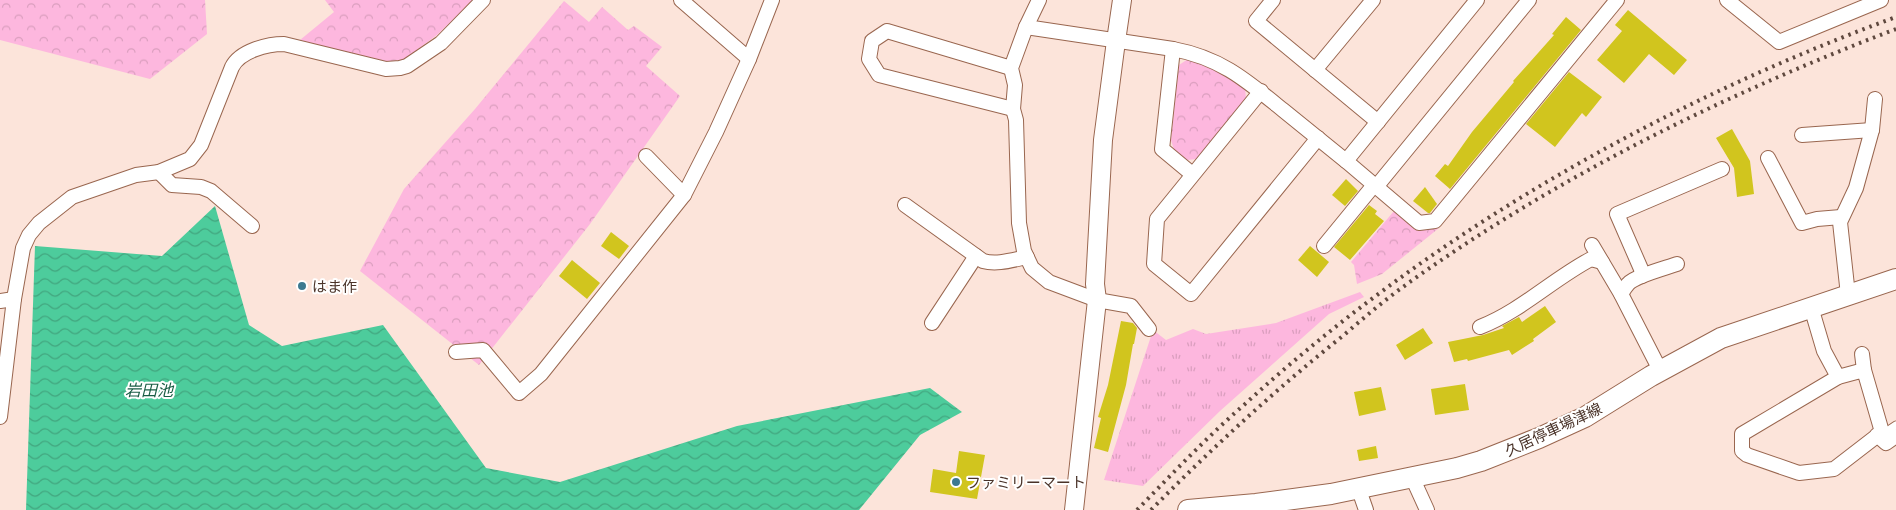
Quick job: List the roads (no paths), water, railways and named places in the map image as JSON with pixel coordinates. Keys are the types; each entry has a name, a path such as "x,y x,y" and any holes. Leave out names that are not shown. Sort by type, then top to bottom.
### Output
{"main road":[{"name":"久居停車場津線","path":"1188,510 1256,507 1331,494 1457,468 1481,461 1585,417 1660,370 1721,338 1896,280"}],"street":[{"path":"0,417 7,300 23,248 29,235 39,222 72,197 136,175 160,172 190,159 201,144 235,60 241,56 272,44 284,44 386,70 400,68 441,43 483,0"},
{"path":"682,0 749,59"},
{"path":"456,352 483,350 519,393 541,374 684,195 716,132 749,59 772,0"},
{"path":"1039,0 1026,27 1011,68 1015,85 1013,109 1016,120 1019,223 1024,252 1032,268 1049,282 1097,300 1130,306 1149,329"},
{"path":"1074,510 1097,300 1095,284 1103,140 1122,0"},
{"path":"1273,0 1256,21 1378,122"},
{"path":"1315,70 1373,0"},
{"path":"1346,161 1477,0"},
{"path":"1324,246 1529,0"},
{"path":"1026,27 1195,53 1222,64 1240,74 1419,223 1435,221 1617,0"},
{"path":"1727,0 1779,42 1854,4 1881,0"},
{"path":"1011,68 887,31 872,41 869,59 879,74 1013,109"},
{"path":"1173,49 1162,149 1192,174"},
{"path":"1261,91 1192,174 1157,220 1154,264 1191,294 1318,138"},
{"path":"1848,295 1841,217 1856,188 1872,130 1875,99"},
{"path":"1802,135 1872,130"},
{"path":"646,156 684,195"},
{"path":"1768,158 1802,222 1841,217"},
{"path":"1642,276 1641,269 1616,214 1722,169"},
{"path":"160,172 172,185 200,187 211,191 252,226"},
{"path":"905,205 976,256 990,263 1027,257"},
{"path":"1592,245 1621,294 1660,370"},
{"path":"932,323 976,256"},
{"path":"1480,327 1500,319 1571,269 1591,259 1602,262"},
{"path":"1621,294 1628,283 1677,264"},
{"path":"1811,307 1824,351 1838,377"},
{"path":"1862,354 1879,434 1886,443 1896,436"},
{"path":"1864,370 1838,377 1742,434 1742,451 1747,455 1804,473 1834,469 1879,434"},
{"path":"1412,477 1427,510"},
{"path":"1358,487 1366,510"}],"lane":[{"path":"1879,434 1896,425"}],"water":[{"name":"岩田池","path":"215,206 249,325 282,346 383,325 486,468 560,482 737,426 930,388 962,412 920,435 859,510 26,510 35,246 162,256"}],"railway":[{"path":"1137,510 1217,429 1317,342 1392,284 1471,229 1552,179 1635,133 1721,90 1808,52 1896,17"},
{"path":"1151,510 1197,464 1294,376 1396,292 1454,252 1514,214 1637,144 1765,83 1896,29"}],"place":[{"name":"はま作","path":"302,286"},
{"name":"ファミリーマート","path":"956,482"}]}
